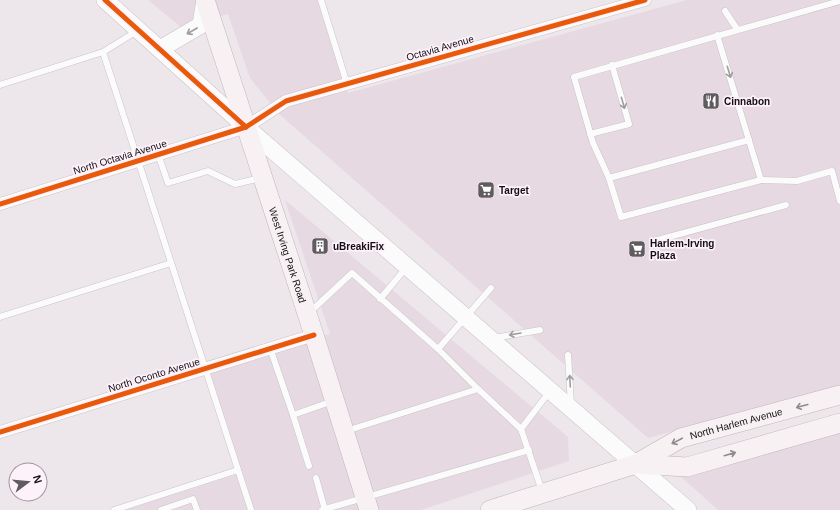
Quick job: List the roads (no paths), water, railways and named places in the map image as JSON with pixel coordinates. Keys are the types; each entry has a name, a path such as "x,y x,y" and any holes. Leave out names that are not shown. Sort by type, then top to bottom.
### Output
{"main road":[{"path":"105,0 246,127 466,316 688,510"},
{"path":"160,49 201,25 205,0"},
{"name":"West Irving Park Road","path":"205,0 314,334 367,503"},
{"name":"North Harlem Avenue","path":"490,510 636,464 681,438 840,395"},
{"name":"North Harlem Avenue","path":"636,464 686,467 840,423"}],"street":[{"name":"Octavia Avenue","path":"246,127 286,101 644,0"},
{"name":"North Octavia Avenue","path":"0,204 246,127"},
{"name":"North Oconto Avenue","path":"0,432 314,334"}],"lane":[{"path":"320,0 347,84"},
{"path":"840,1 574,76 590,134 609,178 621,217 761,180 797,181 832,171 840,201"},
{"path":"725,11 737,29"},
{"path":"0,85 104,52 139,30"},
{"path":"717,35 761,180"},
{"path":"104,52 251,510"},
{"path":"590,134 629,124 612,65"},
{"path":"609,178 749,140"},
{"path":"158,154 168,183 208,171 234,184 262,178"},
{"path":"654,241 786,205"},
{"path":"0,317 171,262"},
{"path":"380,299 408,266"},
{"path":"307,315 352,274 438,349 521,429 543,493"},
{"path":"438,349 491,288"},
{"path":"491,338 540,330"},
{"path":"270,348 309,466"},
{"path":"568,356 571,407"},
{"path":"344,432 478,389"},
{"path":"521,429 551,390"},
{"path":"293,415 335,401"},
{"path":"316,478 324,510 367,503 529,450"},
{"path":"114,510 238,470"},
{"path":"161,510 193,499 197,510"}],"place":[{"name":"Cinnabon","path":"711,101"},
{"name":"Target","path":"486,190"},
{"name":"uBreakiFix","path":"320,246"},
{"name":"Harlem-Irving Plaza","path":"637,249"}]}
